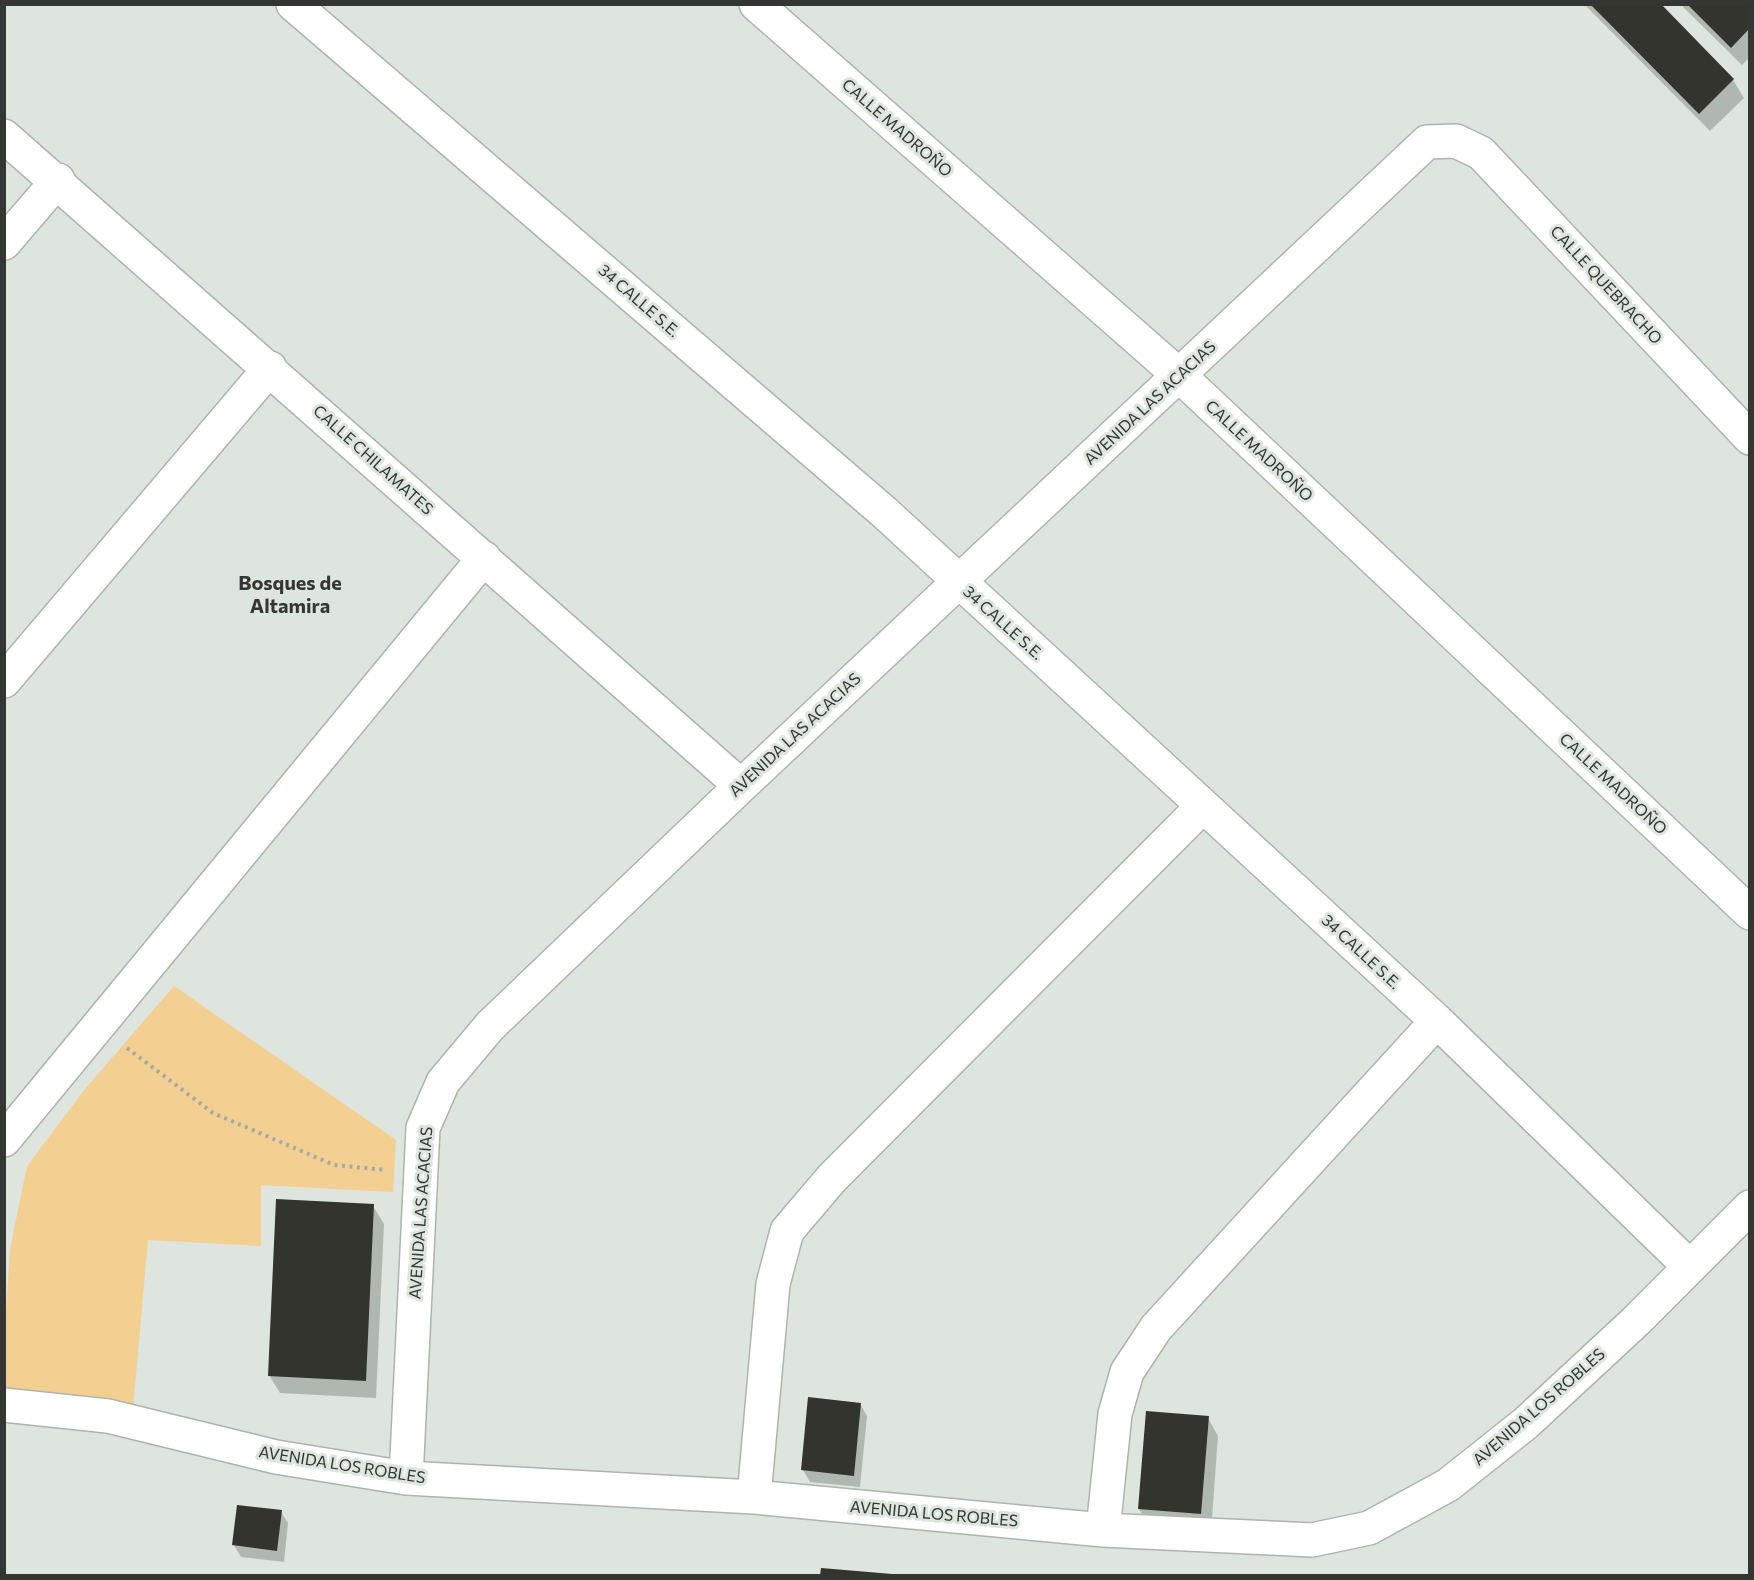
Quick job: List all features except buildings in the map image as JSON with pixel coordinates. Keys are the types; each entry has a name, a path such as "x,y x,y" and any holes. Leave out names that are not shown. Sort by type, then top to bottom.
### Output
{"street":[{"name":"34 CALLE S.E.","path":"293,4 884,512 1437,1021 1690,1267"},
{"name":"CALLE MADROÑO","path":"756,4 1180,376 1749,913"},
{"name":"CALLE CHILAMATES","path":"4,136 58,180 741,786"},
{"name":"AVENIDA LAS ACACIAS","path":"406,1478 423,1128 443,1082 490,1026 741,786 1427,142 1456,141"},
{"name":"CALLE QUEBRACHO","path":"1456,141 1481,153 1749,438"},
{"path":"4,243 58,180"},
{"path":"4,681 270,368"},
{"path":"4,1140 484,558"},
{"path":"754,1497 773,1284 787,1232 832,1178 1203,806"},
{"path":"1103,1530 1115,1414 1127,1372 1156,1328 1437,1021"},
{"name":"AVENIDA LOS ROBLES","path":"4,1405 108,1416 276,1457 406,1478 754,1497 1103,1530 1312,1540 1369,1528 1448,1485 1526,1423 1749,1208"}],"path":[{"path":"97,1026 213,1113 334,1165 422,1174"}],"shaded area":[{"path":"174,986 396,1140 393,1192 261,1185 261,1246 148,1240 133,1409 5,1388 5,1328 10,1249 27,1166 85,1089"}],"district":[{"name":"Bosques de Altamira","path":"290,594"}]}
